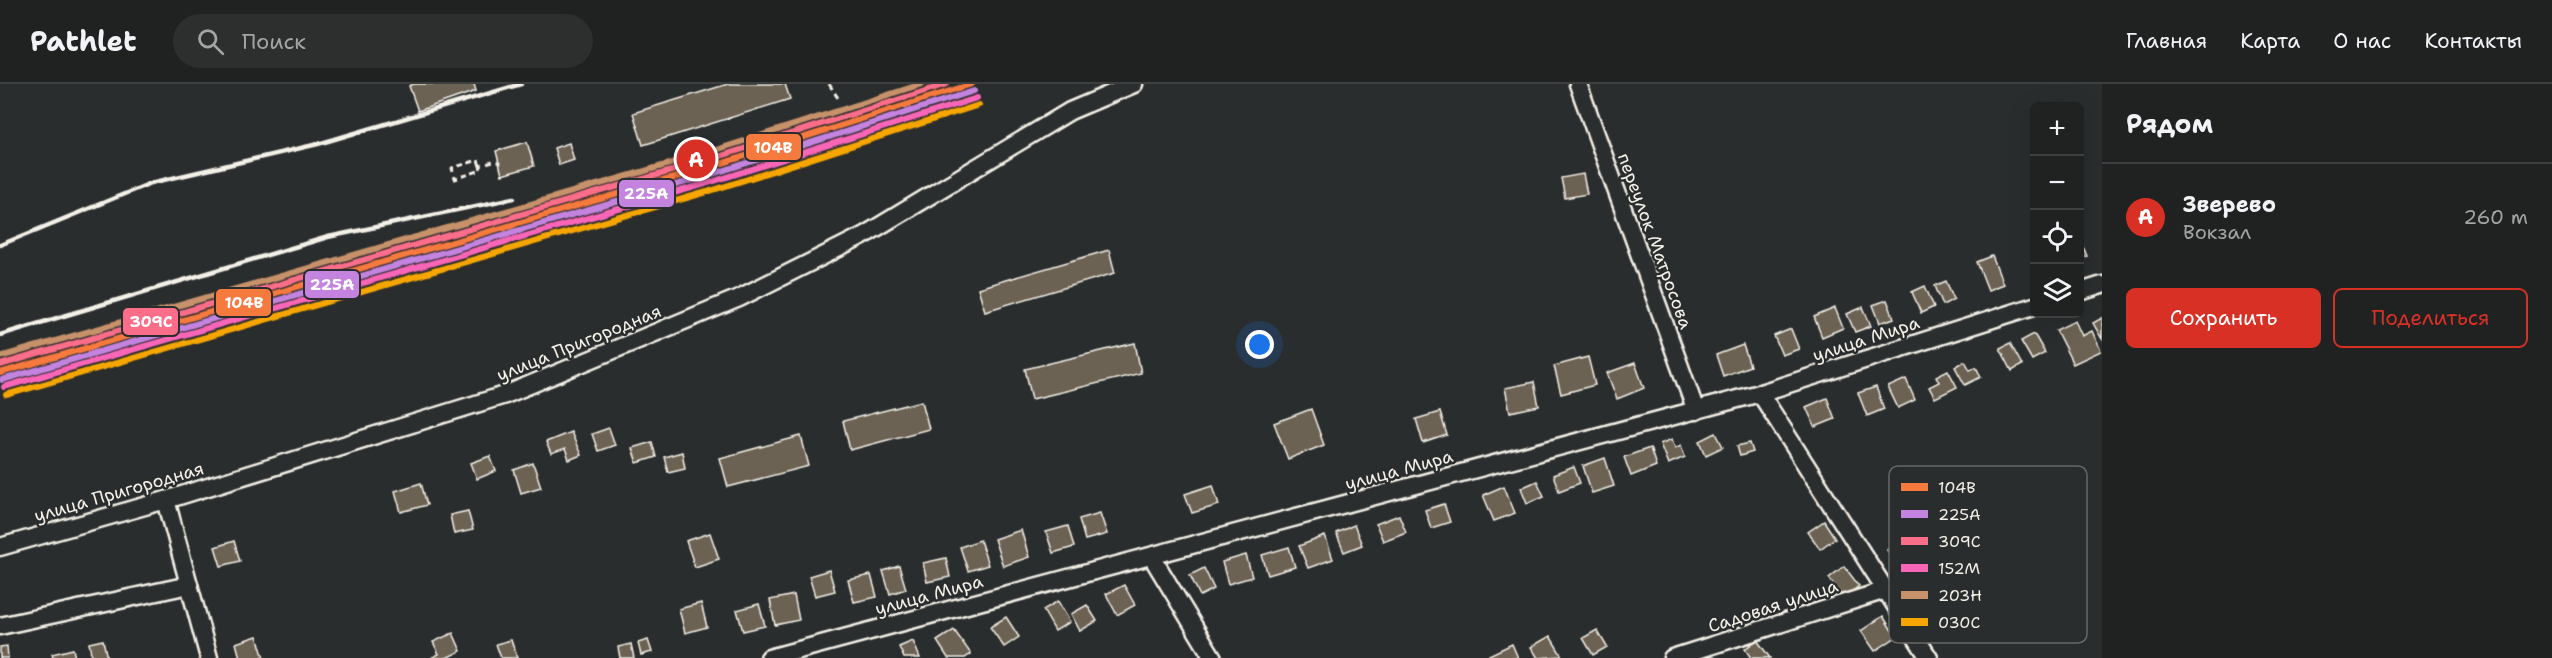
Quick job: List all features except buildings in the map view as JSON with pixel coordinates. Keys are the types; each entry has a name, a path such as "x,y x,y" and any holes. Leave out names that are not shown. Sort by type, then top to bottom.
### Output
{"street":[{"name":"улица Пригородная","path":"0,547 166,500 505,395 739,298 863,236 1070,111 1134,84"},
{"name":"переулок Матросова","path":"1578,84 1696,411"},
{"path":"2084,290 2102,285"},
{"name":"улица Мира","path":"769,658 1696,411 2030,307"},
{"path":"1760,393 1889,595"},
{"path":"166,500 209,658"},
{"path":"1152,556 1213,658"},
{"path":"0,626 189,585"},
{"name":"Садовая улица","path":"1672,658 1886,590"},
{"path":"1920,643 1929,658"}],"path":[{"path":"830,84 838,98"},
{"path":"478,160 480,166 481,170 455,179 452,168 478,160"},
{"path":"480,166 496,161 500,164"}],"railway":[{"path":"0,245 151,183 318,144 521,84"},
{"path":"0,335 328,237 514,198"}],"transit line":[{"name":"203Н","path":"0,357 697,156 922,84"},
{"name":"309С","path":"0,365 699,163 947,84"},
{"name":"104В","path":"0,373 701,170 972,84"},
{"name":"225А","path":"2,380 703,177 974,91"},
{"name":"152М","path":"4,387 705,184 977,98"},
{"name":"030C","path":"6,395 707,192 979,105"}],"place":[{"name":"Зверево","path":"696,159"}]}
